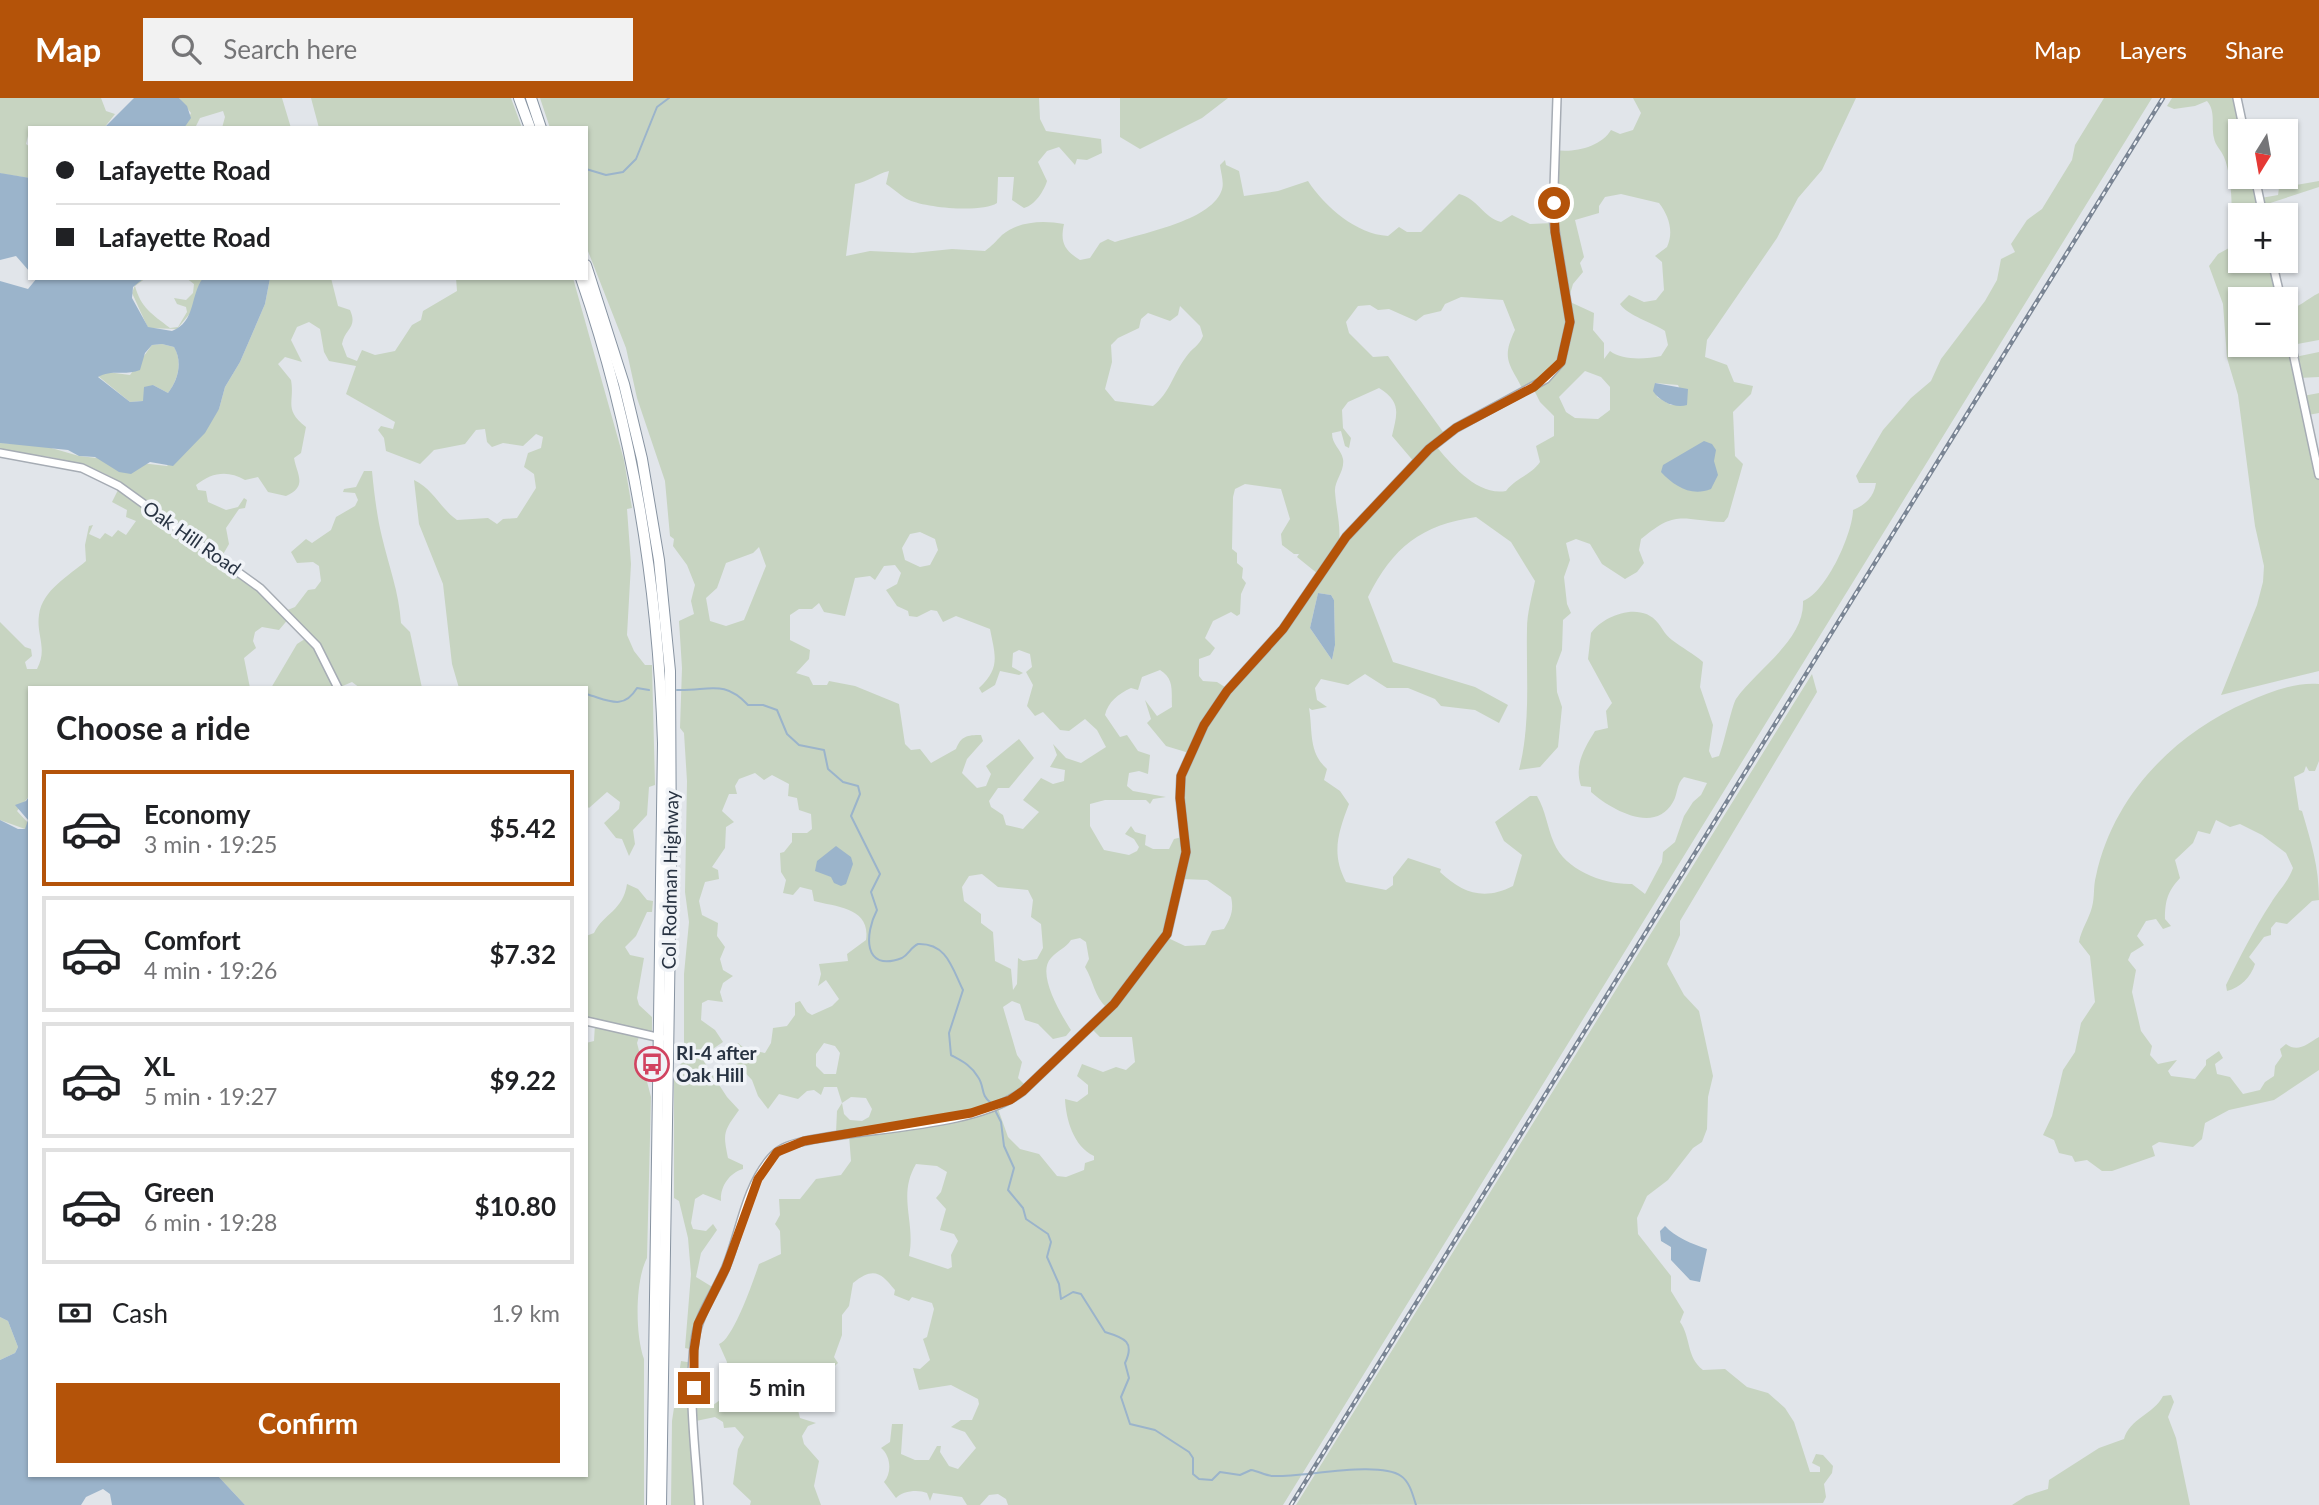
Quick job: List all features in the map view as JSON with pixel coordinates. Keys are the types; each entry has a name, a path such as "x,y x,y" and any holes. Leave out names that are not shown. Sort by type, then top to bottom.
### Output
{"highway":[{"path":"519,98 529,126"},
{"path":"531,98 540,126"},
{"name":"Col Rodman Highway","path":"588,272 632,415 651,509 668,639 672,739 652,1505"},
{"name":"Col Rodman Highway","path":"582,280 602,343 631,454 654,603 663,743 661,1505"}],"street":[{"path":"699,1505 693,1362 696,1332 726,1268 758,1179 768,1161 782,1148 804,1141 971,1113 1010,1100 1097,1022 1167,934 1186,852 1180,798 1181,776 1188,754 1222,699 1283,629 1346,537 1429,449 1456,428 1540,383 1561,362 1570,322 1553,218 1557,98"},
{"path":"2237,98 2241,119"},
{"path":"2294,357 2319,475"},
{"name":"Oak Hill Road","path":"0,453 97,473 140,501 246,576 294,619 326,659 337,686"},
{"path":"588,1021 664,1038"}],"green space":[{"path":"0,98 101,98 106,111 115,114 106,126 28,126 28,178 0,173"},
{"path":"179,98 282,98 290,126 223,126 225,117 223,111 200,118 196,126 185,126 191,113"},
{"path":"311,98 511,98 521,126 318,126"},
{"path":"540,98 1039,98 1040,119 1046,131 1101,139 1102,153 1087,160 1077,159 1075,165 1059,147 1047,151 1038,162 1047,181 1046,185 1035,201 1024,208 1012,200 1014,177 998,177 997,203 967,209 909,200 886,184 889,171 855,184 846,256 870,251 985,251 1009,230 1032,223 1048,222 1064,224 1064,245 1080,260 1090,258 1100,243 1108,239 1115,242 1158,230 1203,211 1221,192 1223,182 1220,165 1225,160 1226,165 1239,171 1244,196 1278,191 1308,181 1323,200 1342,217 1353,225 1376,234 1388,236 1399,227 1407,232 1421,232 1459,194 1471,199 1490,217 1501,222 1512,215 1530,224 1553,223 1555,150 1586,148 1601,141 1611,130 1620,134 1633,130 1641,113 1633,98 1856,98 1822,170 1798,198 1777,238 1707,340 1705,357 1727,365 1734,382 1753,386 1751,394 1733,412 1735,456 1743,464 1728,517 1724,522 1680,518 1663,523 1641,539 1639,550 1644,563 1637,572 1625,579 1602,564 1590,544 1576,539 1566,543 1570,560 1564,577 1567,604 1571,613 1563,620 1562,650 1556,666 1557,692 1562,707 1558,747 1540,767 1519,770 1527,717 1527,623 1535,581 1511,542 1476,517 1439,526 1411,541 1388,565 1368,597 1393,662 1475,687 1508,705 1499,723 1475,710 1441,706 1435,699 1408,688 1387,688 1365,674 1348,685 1321,679 1315,688 1317,700 1327,707 1312,710 1309,708 1314,748 1327,769 1324,780 1340,791 1349,804 1337,853 1346,882 1386,890 1393,885 1393,877 1408,858 1441,869 1440,872 1448,879 1465,890 1483,894 1502,891 1513,886 1522,855 1504,841 1495,822 1530,796 1537,796 1554,843 1567,861 1598,879 1632,884 1645,894 1662,862 1663,852 1675,842 1684,816 1707,783 1684,777 1673,802 1665,812 1644,818 1632,816 1609,805 1591,792 1591,787 1581,786 1581,757 1595,731 1608,728 1606,711 1612,703 1588,659 1591,633 1613,616 1642,613 1651,616 1670,638 1703,662 1700,687 1713,725 1709,751 1712,758 1719,756 1736,699 1796,629 1802,615 1803,601 1821,586 1844,546 1853,510 1871,496 1876,483 1859,483 1856,476 1883,430 1911,398 1931,381 1941,359 1985,301 1997,280 2001,259 2015,252 2011,244 2027,220 2042,209 2072,160 2075,145 2104,98 2152,98 1283,1505 1008,1505 1006,1499 998,1494 989,1495 980,1505 967,1505 962,1497 933,1493 930,1501 927,1493 915,1491 906,1492 896,1498 884,1482 889,1465 887,1455 881,1448 890,1442 892,1424 903,1424 901,1454 915,1460 929,1460 937,1446 941,1446 940,1452 949,1466 958,1469 976,1448 965,1432 951,1427 961,1420 972,1420 979,1404 978,1399 951,1385 919,1390 913,1368 920,1369 930,1360 923,1339 927,1337 934,1309 932,1303 912,1297 909,1301 894,1295 895,1290 885,1279 872,1273 853,1283 849,1306 842,1315 842,1335 834,1357 838,1363 824,1376 822,1385 809,1384 797,1406 800,1418 816,1423 808,1426 802,1436 804,1444 819,1461 814,1486 821,1505 750,1505 751,1501 733,1484 738,1449 744,1437 735,1427 724,1428 723,1422 715,1417 696,1421 699,1505 671,1505 672,1421 681,1361 693,1363 695,1407 709,1408 720,1400 727,1402 740,1393 749,1392 754,1381 752,1376 725,1371 727,1362 719,1344 725,1340 736,1321 759,1264 781,1254 780,1231 775,1224 780,1215 779,1199 800,1199 816,1179 841,1175 851,1161 849,1135 836,1133 837,1111 842,1103 837,1087 824,1087 821,1095 814,1090 807,1091 798,1099 779,1094 768,1109 758,1096 752,1080 733,1060 733,1052 738,1043 745,1049 765,1053 771,1043 773,1028 787,1026 795,1015 795,1003 800,1001 812,1015 832,1006 839,999 826,980 818,986 821,974 819,964 848,961 847,954 866,940 866,929 858,915 851,911 814,901 812,890 800,887 793,895 783,893 786,880 781,872 780,853 792,842 792,833 807,833 812,829 811,814 799,810 797,798 788,796 789,784 772,775 764,780 755,773 739,779 735,786 737,794 729,794 722,811 734,822 726,827 725,848 712,867 718,870 719,879 705,882 699,901 702,915 718,923 717,936 725,947 720,959 723,970 733,976 723,983 720,992 723,1002 708,1000 702,1003 701,1020 715,1030 723,1042 701,1057 727,1097 739,1110 727,1128 725,1143 728,1158 743,1165 743,1169 726,1181 721,1201 703,1194 695,1199 691,1223 693,1229 706,1231 713,1224 717,1230 701,1253 696,1277 714,1288 700,1320 694,1350 685,1348 691,1274 688,1238 679,1201 674,1198 674,1073 679,1070 684,1052 684,974 689,922 685,892 687,781 684,733 680,728 682,668 679,621 694,614 691,601 695,585 687,565 673,546 674,539 670,536 665,481 637,398 626,348 588,251 588,126 549,126","holes":["1621,194 1659,203 1665,213 1670,230 1669,241 1667,247 1655,256 1662,262 1664,290 1656,300 1644,302 1629,295 1620,304 1629,312 1665,331 1668,345 1661,356 1628,358 1610,351 1604,359 1604,343 1593,330 1594,313 1568,301 1573,284 1583,272 1580,263 1584,257 1575,220 1599,213 1599,206 1605,197","1461,297 1503,300 1515,330 1508,349 1511,368 1524,392 1533,388 1540,402 1554,416 1554,436 1536,446 1540,462 1506,491 1485,489 1475,484 1449,461 1435,445 1446,436 1388,356 1373,357 1349,333 1346,322 1358,306 1370,305 1378,310 1389,309 1416,321 1424,315 1441,311 1445,304","1180,306 1200,326 1203,336 1182,363 1164,395 1153,406 1115,401 1105,389 1112,362 1111,345 1118,338 1139,328 1141,319 1148,313 1170,321 1178,315","1585,371 1601,377 1610,387 1610,410 1598,419 1575,418 1566,412 1559,397","1655,383 1678,385 1687,405 1671,405 1657,397","1379,388 1386,393 1396,409 1392,436 1415,463 1339,543 1335,488 1343,459 1333,441 1332,433 1341,431 1345,446 1349,448 1351,438 1343,428 1342,410 1348,402","1245,484 1281,489 1290,519 1281,534 1282,545 1294,554 1299,554 1297,557 1318,574 1266,651 1228,689 1217,682 1203,681 1199,676 1199,659 1210,655 1215,648 1205,638 1213,621 1231,612 1237,616 1240,614 1241,594 1246,583 1242,578 1243,568 1237,563 1237,553 1232,549 1235,489","920,532 935,539 938,550 930,565 920,567 905,560 902,548 910,534","759,547 766,566 744,620 726,626 710,621 706,598 717,588 726,563 753,553","895,565 901,573 897,584 886,590 897,606 908,611 909,616 917,617 931,610 937,611 943,622 956,616 990,629 995,661 991,674 979,688 982,693 995,685 1000,671 1019,675 1023,673 1012,667 1013,653 1019,650 1030,654 1032,667 1026,672 1033,685 1027,706 1035,716 1043,712 1060,730 1069,731 1085,719 1097,730 1106,747 1081,763 1066,758 1053,744 1057,755 1050,767 1065,770 1064,781 1053,784 1041,778 1023,800 1039,812 1023,829 1006,825 1003,815 991,807 989,801 998,788 1009,788 1034,758 1019,739 986,766 991,774 986,786 977,788 962,773 967,759 983,741 981,735 965,737 956,749 931,763 920,749 911,750 905,744 899,704 855,686 829,681 827,685 813,685 809,677 796,673 809,659 810,650 790,640 790,615 799,609 812,609 819,603 824,612 845,616 855,578 870,576 875,580 884,566","1318,593 1331,595 1334,600 1335,645 1332,660 1310,628","1160,670 1168,677 1172,707 1157,716 1145,700 1151,719 1147,723 1166,746 1189,753 1180,799 1186,836 1174,839 1169,849 1153,849 1145,845 1146,835 1135,832 1131,826 1125,834 1134,839 1139,847 1129,855 1104,850 1090,826 1090,804 1105,800 1146,800 1150,804 1153,799 1166,797 1133,791 1127,786 1129,773 1139,771 1148,774 1150,755 1138,751 1127,735 1120,737 1105,715 1114,699 1131,688 1138,690 1142,677","982,874 998,887 1028,890 1033,900 1031,917 1041,924 1043,948 1037,959 1023,961 1018,958 1017,984 1013,990 1011,969 995,961 993,932 981,923 981,914 964,901 962,887 969,876","1182,879 1207,880 1231,897 1232,910 1224,929 1212,931 1205,945 1185,946 1166,937","1080,938 1086,942 1089,959 1085,967 1099,999 1107,1008 1090,1027 1100,1037 1132,1037 1135,1062 1126,1070 1116,1067 1103,1072 1082,1064 1077,1076 1088,1085 1088,1094 1077,1102 1065,1099 1069,1123 1076,1139 1094,1156 1094,1160 1085,1163 1084,1170 1066,1177 1057,1176 1039,1154 1020,1149 1008,1137 997,1106 1027,1087 1018,1078 1022,1062 1017,1055 1003,1007 1012,1001 1020,1004 1025,1020 1038,1024 1053,1039 1066,1036 1071,1030 1052,994 1046,973 1051,958 1071,940","824,1043 835,1046 840,1053 836,1074 824,1074 816,1066 816,1054","851,1097 866,1098 872,1109 869,1117 862,1121 850,1120 844,1114 842,1103","916,1164 937,1166 947,1172 941,1192 936,1198 946,1209 940,1230 954,1234 958,1241 951,1255 952,1267 948,1269 909,1256 911,1244 907,1198"]},
{"path":"1120,98 1228,98 1202,118 1140,149 1120,137"},
{"path":"2172,98 2237,98 2241,119 2228,119 2228,170 2215,141 2212,114 2207,101 2174,109 2167,106"},
{"path":"2319,181 2319,187 2270,203 2231,203 2230,189 2258,189 2261,198 2278,195 2279,189 2298,189 2298,185"},
{"path":"2228,249 2228,273 2276,273 2278,287 2228,287 2228,357 2298,357 2319,352 2319,377 2299,378 2303,396 2319,393 2319,413 2308,415 2319,474 2319,671 2221,695 2257,605 2264,566 2255,526 2238,395 2227,358 2223,304 2209,266 2218,254"},
{"path":"143,280 135,286 140,300 170,328 178,327 187,312 186,307 177,304 174,298 186,300 193,293 194,284 189,280 202,280 192,311 177,329 148,328 132,293 135,285"},
{"path":"270,280 332,280 338,306 350,310 353,321 342,344 347,357 357,361 362,350 375,355 395,351 412,325 421,320 423,311 457,291 456,280 574,280 624,460 632,508 627,509 631,564 627,635 634,651 645,665 652,665 655,785 649,787 647,815 633,830 635,844 629,856 622,839 616,838 604,823 619,809 620,802 607,792 588,807 588,686 458,686 452,664 443,584 419,524 414,480 426,488 457,520 488,518 497,524 503,519 517,518 536,488 534,474 524,467 528,453 541,448 543,437 536,434 523,446 503,443 492,447 487,442 485,429 476,430 465,444 434,450 420,464 386,451 384,438 378,430 381,426 393,429 395,422 346,394 356,366 329,361 324,352 320,329 309,322 297,327 291,340 302,362 285,357 278,364 291,380 292,410 306,427 301,453 294,458 299,480 297,488 286,496 268,492 258,477 245,480 226,474 208,477 196,485 198,490 206,491 208,502 226,510 238,507 244,498 247,500 245,508 239,509 226,528 229,544 221,558 285,611 295,607 308,590 315,589 321,581 319,566 313,562 297,563 291,552 306,539 312,543 331,530 336,517 355,506 358,500 355,493 343,492 344,489 356,487 364,471 372,471 379,521 401,623 410,632 422,686 357,686 352,682 343,686 272,686 297,644 308,637 290,617 279,630 262,627 255,632 253,641 256,648 244,658 250,686 28,686 28,797 17,811 28,825 25,829 0,820 0,622 25,647 31,649 32,656 25,662 27,669 37,669 42,655 39,622 41,606 58,584 86,561 85,545 89,526 93,525 89,534 100,539 105,533 112,537 118,530 126,535 136,521 126,517 127,510 112,502 121,484 108,476 63,460 0,451 0,443 41,445 79,456 167,466 219,409 225,387 240,362 265,304"},
{"path":"2319,293 2319,340 2298,344 2298,306"},
{"path":"152,345 174,347 179,365 177,377 168,393 153,385 143,401 130,402 98,376 107,372 130,375"},
{"path":"1812,674 1817,692 1680,921 1680,935 1667,964 1684,995 1699,1011 1713,1076 1708,1097 1707,1129 1702,1142 1693,1148 1668,1180 1647,1196 1637,1218 1638,1234 1671,1276 1671,1291 1684,1312 1680,1322 1694,1359 1703,1370 1725,1369 1747,1387 1768,1393 1785,1408 1794,1422 1810,1472 1820,1472 1820,1467 1812,1463 1816,1454 1823,1455 1833,1466 1832,1473 1824,1484 1826,1497 1823,1503 1296,1505"},
{"path":"2319,684 2319,761 2315,771 2309,771 2306,766 2304,772 2294,777 2299,810 2302,811 2314,854 2319,900 2312,901 2287,924 2276,922 2271,928 2271,935 2264,937 2249,957 2255,964 2248,977 2241,985 2227,991 2226,985 2247,943 2293,868 2286,853 2262,835 2240,824 2230,827 2216,820 2210,834 2198,831 2193,843 2175,860 2180,878 2168,896 2165,912 2165,919 2171,926 2163,929 2156,919 2146,921 2137,936 2144,945 2131,953 2128,960 2136,970 2132,992 2141,1031 2152,1046 2150,1055 2158,1064 2177,1060 2168,1071 2171,1076 2195,1079 2206,1065 2206,1060 2219,1051 2223,1058 2215,1064 2217,1074 2230,1077 2243,1094 2260,1090 2265,1082 2274,1076 2275,1066 2282,1056 2280,1049 2286,1044 2295,1048 2302,1046 2319,1037 2319,1070 2274,1100 2229,1110 2205,1123 2202,1139 2193,1147 2159,1142 2152,1146 2155,1156 2112,1171 2102,1171 2087,1160 2075,1162 2072,1156 2059,1153 2054,1140 2043,1135 2052,1116 2063,1070 2075,1052 2081,1023 2095,1002 2090,956 2079,942 2092,907 2095,880 2104,847 2116,820 2150,771 2195,731 2220,715 2282,688"},
{"path":"627,884 638,889 647,900 653,901 652,912 647,912 636,936 625,947 630,955 644,958 637,998 639,1005 652,1017 652,1035 640,1034 637,1043 651,1097 647,1258 638,1293 639,1336 644,1359 644,1505 245,1505 219,1477 588,1477 588,1042 594,1041 595,1024 588,1022 588,935 594,933 625,893"},
{"path":"0,1317 8,1321 18,1347 15,1353 0,1360"},
{"path":"2171,1395 2174,1402 2168,1417 2176,1438 2190,1505 2012,1505 2026,1496 2048,1489 2049,1480 2099,1448 2124,1439 2136,1421 2154,1408 2163,1396"}],"water":[{"path":"134,98 179,98 187,106 191,118 185,126 106,126"},
{"path":"0,173 28,178 28,270 16,256 0,260"},
{"path":"35,280 142,280 133,287 132,298 148,327 172,331 180,327 189,315 202,280 270,280 265,304 240,362 225,387 219,409 205,433 173,466 150,462 131,474 119,472 95,457 79,456 68,450 0,443 0,281 28,289","holes":["152,345 174,347 178,371 168,393 153,385 144,387 143,401 130,402 98,377 108,373 140,370 145,353"]},
{"path":"1655,383 1688,389 1687,405 1677,406 1663,401 1653,391"},
{"path":"1704,441 1712,444 1716,450 1714,461 1718,475 1711,489 1697,492 1683,489 1661,472 1663,465"},
{"path":"1318,593 1331,595 1334,600 1335,645 1332,660 1310,628"},
{"path":"28,798 28,820 15,805"},
{"path":"0,820 18,829 25,829 28,820 28,1477 219,1477 245,1505 112,1505 110,1494 103,1489 86,1497 81,1505 0,1505 0,1360 15,1353 18,1347 8,1321 0,1317"},
{"path":"836,846 851,857 853,864 846,884 841,886 834,883 831,877 815,871 817,861"},
{"path":"1665,1226 1684,1240 1707,1249 1700,1282 1690,1280 1671,1260 1671,1247 1661,1241 1660,1231"}],"waterway":[{"path":"588,170 606,175 623,172 636,159 657,107 669,98"},
{"path":"588,695 621,702 637,688 649,690"},
{"path":"677,690 723,689 748,705 763,705 777,710 787,734 799,745 824,750 828,769 843,782 858,786 860,794 851,816 880,874 871,892 877,910 870,929 870,948 873,955 880,960 902,958 918,944 936,948 947,958 963,990 949,1033 951,1055 972,1069 980,1081 985,1097 991,1103"},
{"path":"994,1108 1001,1122 1004,1146 1014,1168 1008,1190 1023,1208 1026,1219 1048,1234 1051,1242 1047,1257 1059,1284 1061,1299 1073,1292 1081,1294 1105,1332 1123,1339 1128,1346 1125,1363 1129,1378 1121,1397 1130,1424 1155,1430 1189,1452 1193,1458 1193,1474 1199,1479 1212,1480 1220,1472 1240,1475 1251,1470 1272,1476 1357,1469 1390,1471 1407,1482 1416,1505"}],"railway":[{"path":"1291,1505 2163,98"}],"place":[{"name":"RI-4 after Oak Hill","path":"652,1064"}],"route":[{"path":"694,1388 693,1362 699,1321 726,1268 758,1179 772,1156 782,1148 804,1141 917,1124 971,1113 1010,1100 1097,1022 1167,934 1186,852 1186,831 1179,787 1181,776 1188,754 1227,691 1267,650 1346,537 1385,499 1429,449 1456,428 1534,387 1546,379 1561,362 1569,335 1570,309 1555,232 1554,203"}]}
